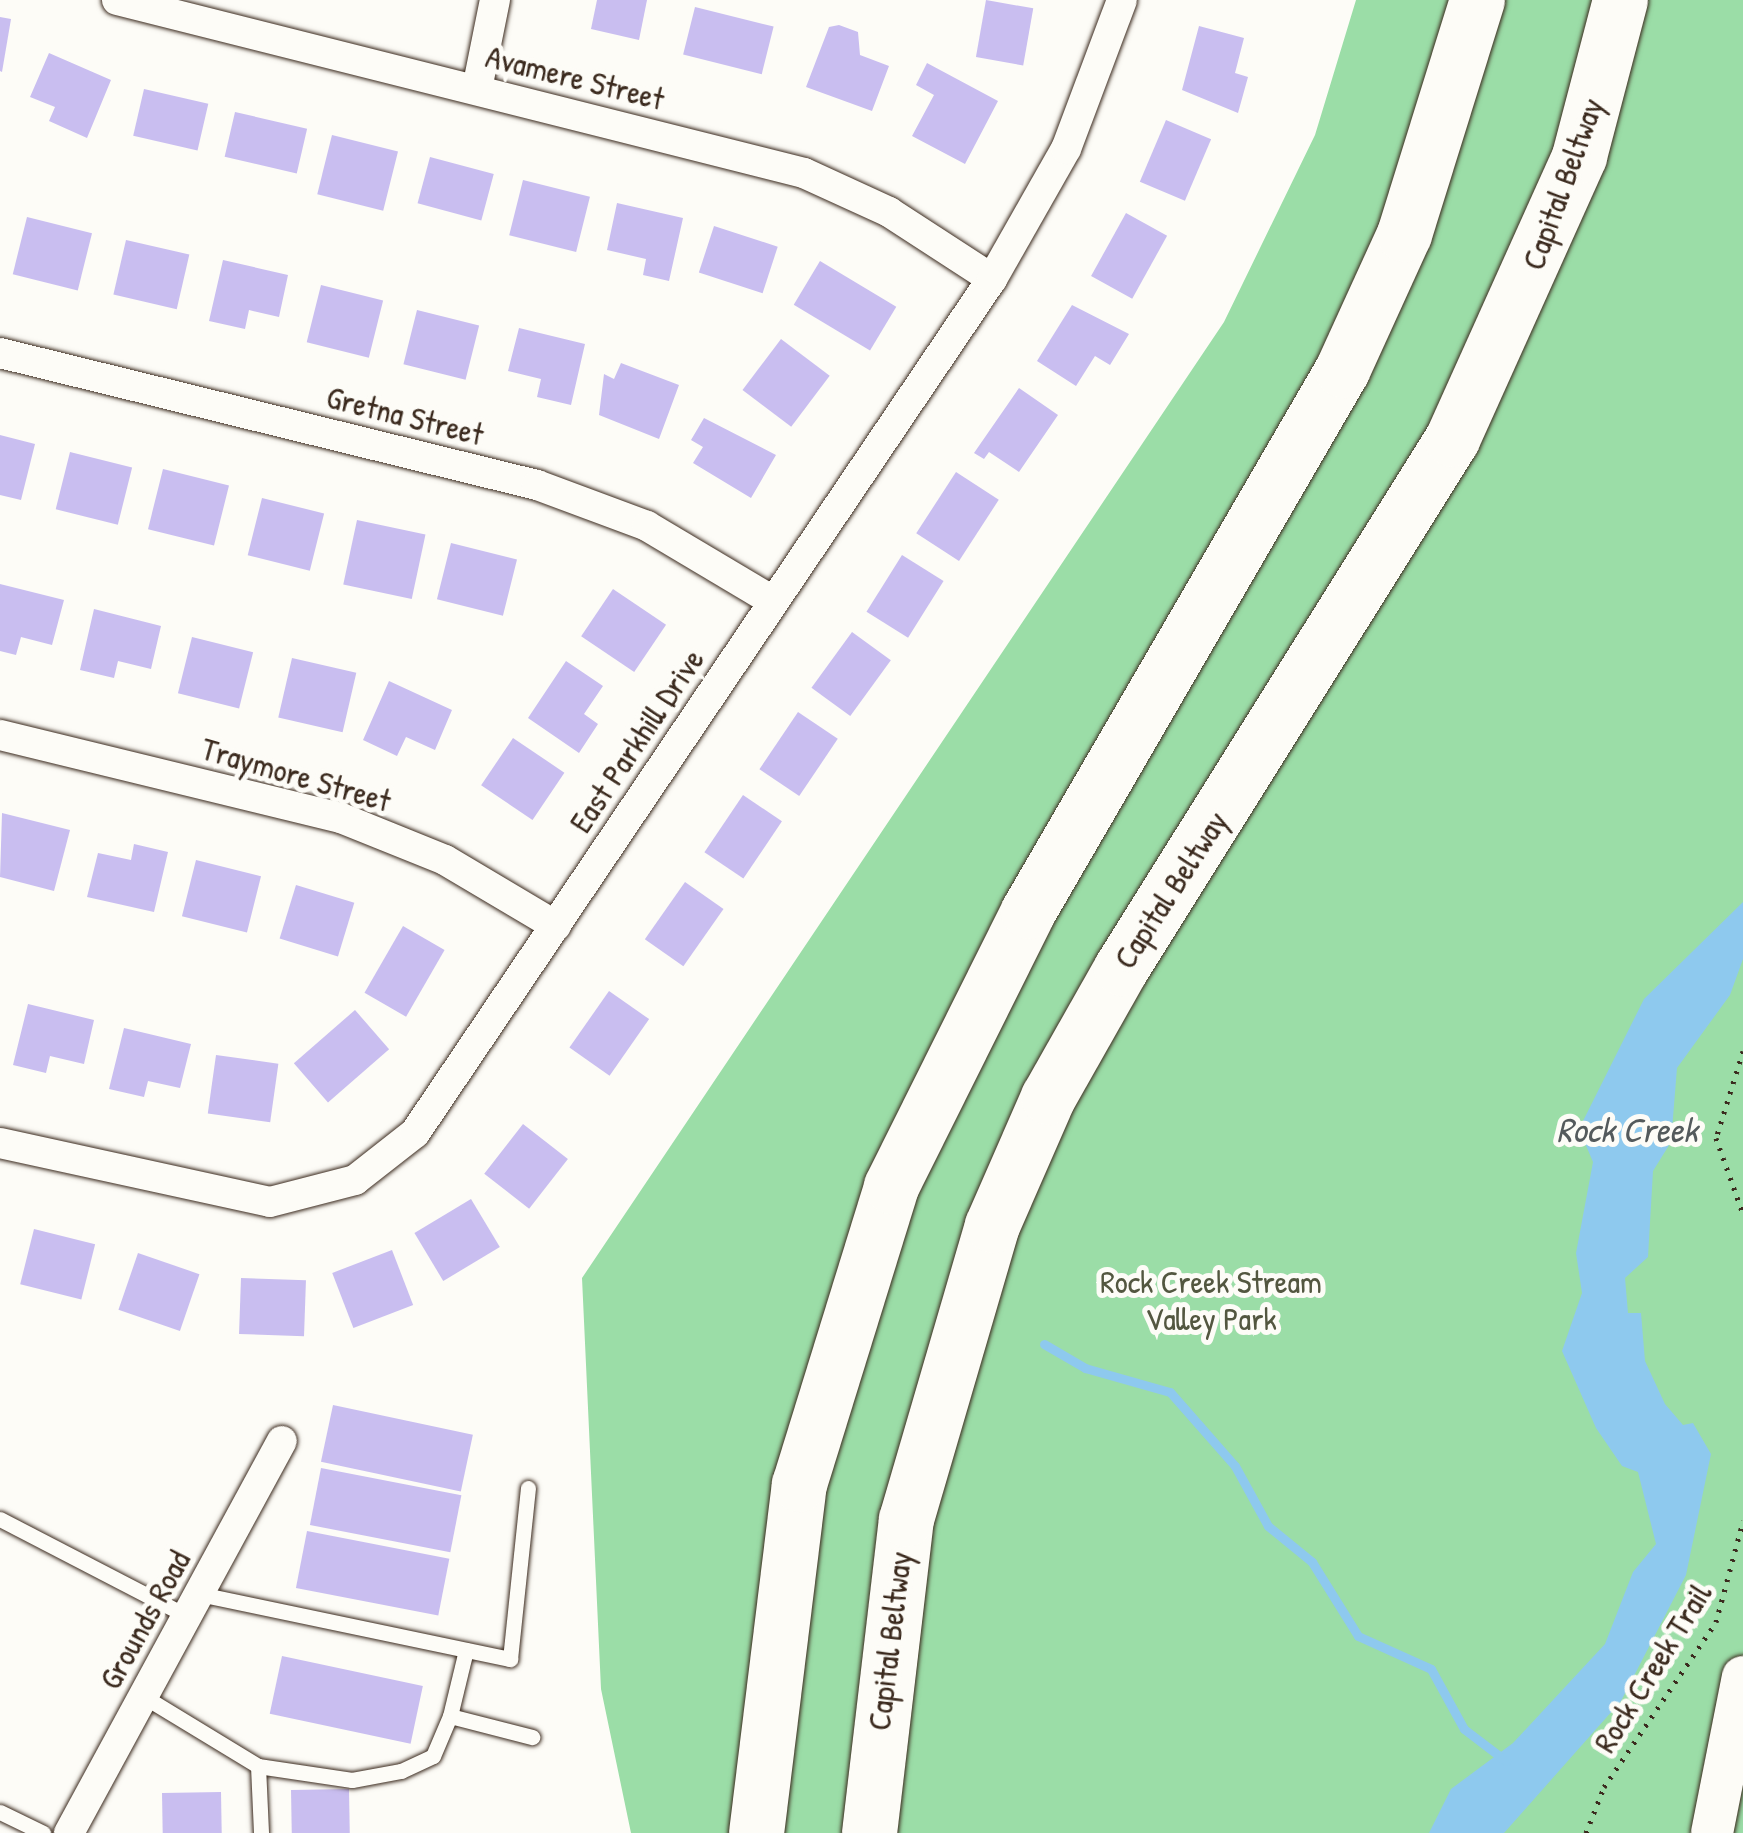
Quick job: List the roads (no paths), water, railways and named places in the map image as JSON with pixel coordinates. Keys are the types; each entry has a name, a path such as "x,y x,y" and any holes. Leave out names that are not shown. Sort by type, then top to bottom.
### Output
{"highway":[{"path":"756,1833 799,1484 892,1186 1028,912 1342,370 1404,234 1477,0"},
{"name":"Capital Beltway","path":"869,1833 906,1519 992,1225 1048,1097 1121,968 1452,440 1579,156 1620,0"}],"street":[{"name":"Avamere Street","path":"118,0 804,173 889,212 992,280"},
{"path":"477,89 495,0"},
{"name":"East Parkhill Drive","path":"0,1143 270,1202 355,1180 415,1133 992,280 1066,149 1122,0"},
{"name":"Gretna Street","path":"0,352 537,485 647,526 773,602"},
{"name":"Traymore Street","path":"0,735 341,818 445,860 556,926"},
{"name":"Grounds Road","path":"69,1833 282,1441"},
{"path":"1712,1833 1743,1677"}],"lane":[{"path":"0,1518 193,1605 510,1659 528,1488"},
{"path":"143,1696 258,1766 352,1780 401,1771 433,1756 450,1716 466,1650"},
{"path":"450,1716 532,1737"},
{"path":"258,1766 261,1833"},
{"path":"0,1812 43,1833"}],"water":[{"name":"Rock Creek","path":"1743,902 1743,959 1730,995 1677,1068 1671,1142 1653,1171 1648,1257 1625,1278 1628,1313 1641,1313 1645,1361 1665,1404 1683,1425 1693,1423 1711,1454 1686,1575 1621,1701 1504,1833 1429,1833 1451,1789 1513,1743 1605,1644 1633,1572 1656,1544 1638,1472 1622,1466 1596,1428 1562,1351 1582,1293 1576,1253 1593,1162 1579,1129 1644,999"}],"waterway":[{"path":"1044,1344 1085,1368 1170,1392 1235,1466 1268,1526 1312,1562 1358,1636 1431,1669 1464,1729 1506,1761"}],"park label":[{"name":"Rock Creek Stream Valley Park","path":"1211,1302"}]}
